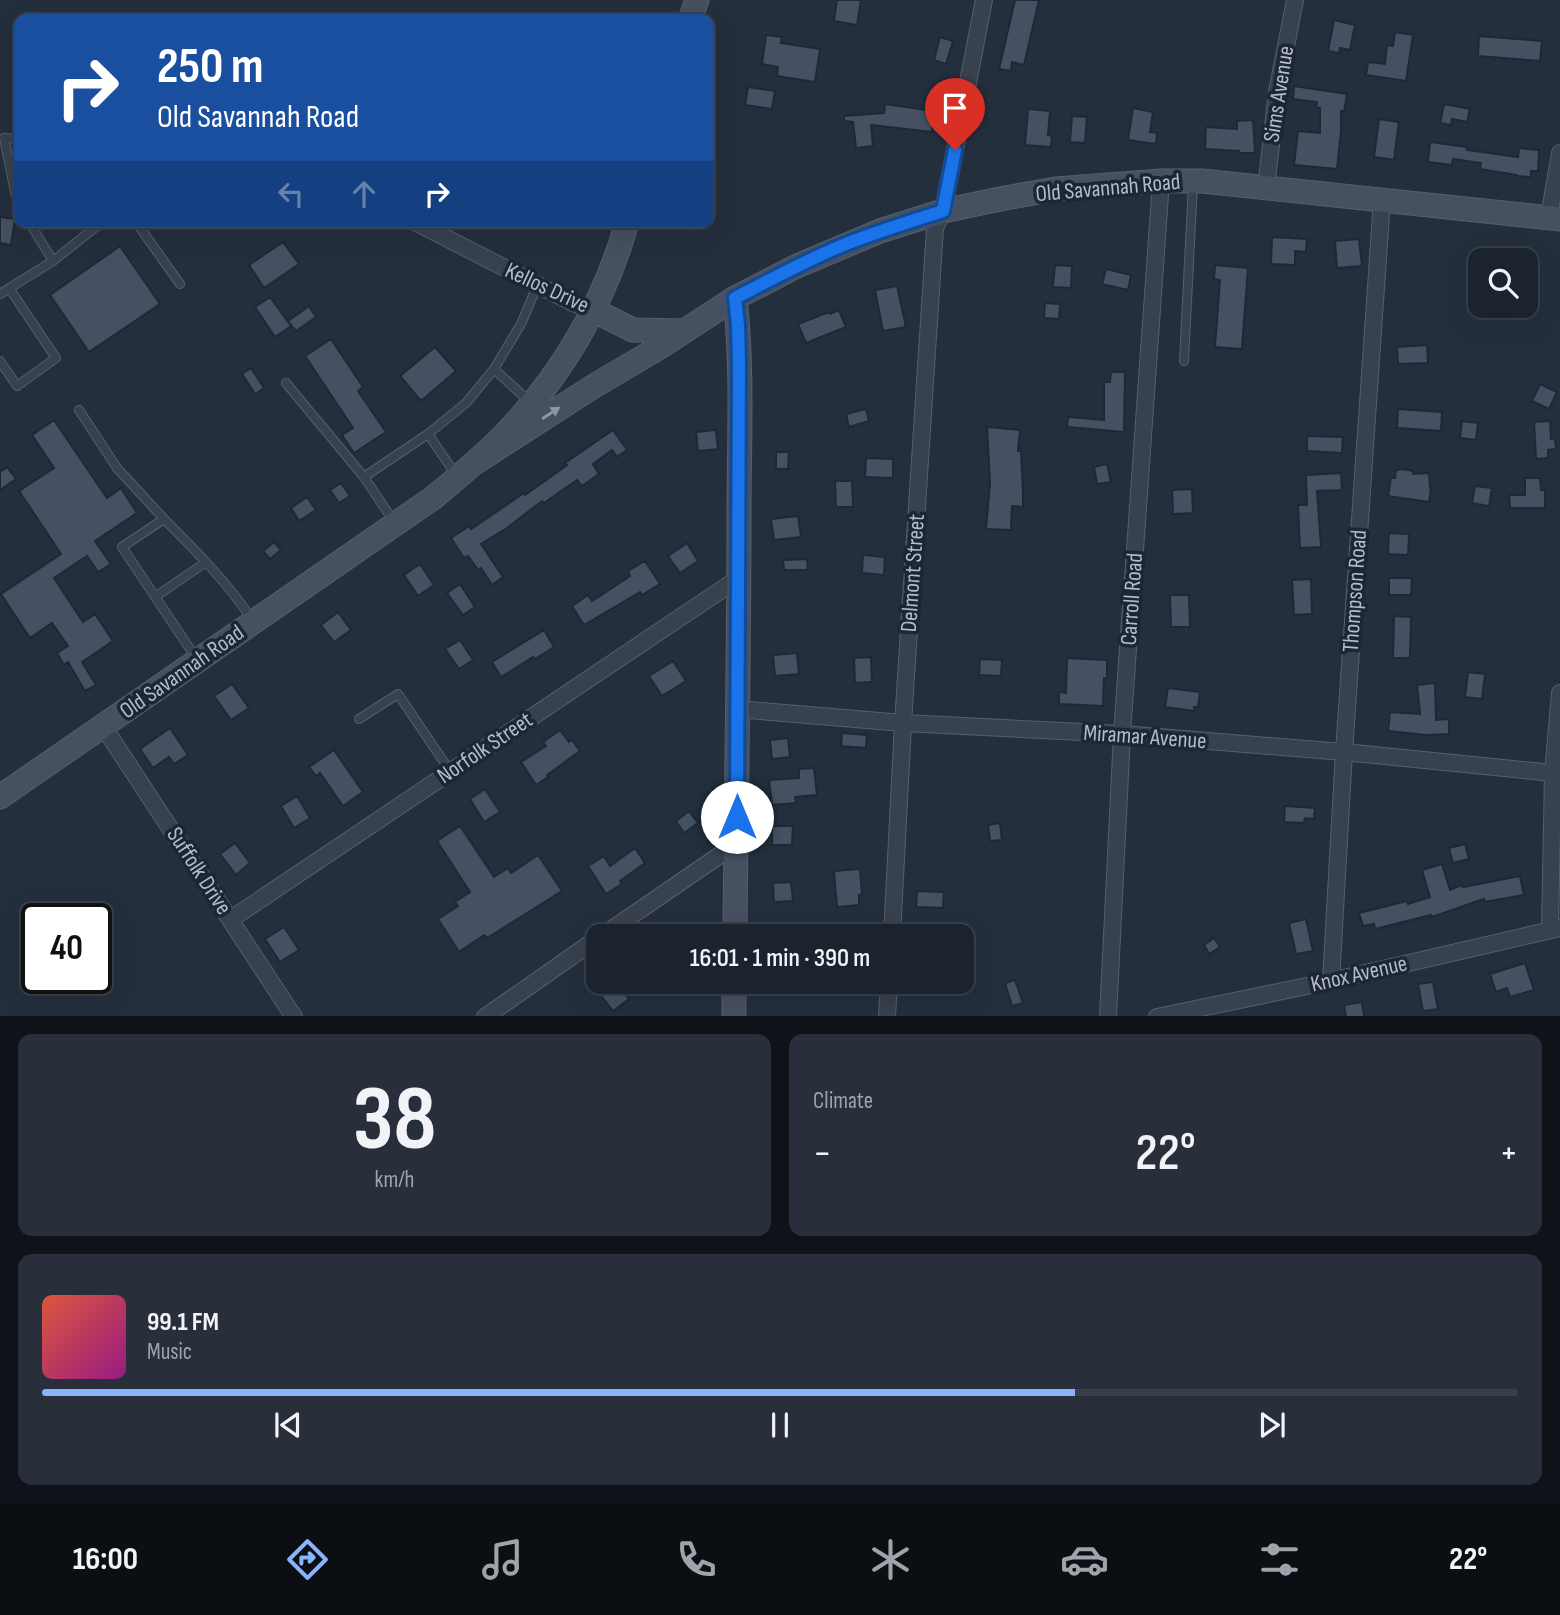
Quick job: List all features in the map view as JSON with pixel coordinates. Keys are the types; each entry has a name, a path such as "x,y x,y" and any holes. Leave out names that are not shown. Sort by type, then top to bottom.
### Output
{"main road":[{"name":"Old Savannah Road","path":"0,797 395,524 466,471 594,386 735,298 797,266 880,231 943,211 1005,198 1056,190 1161,181 1194,181 1555,218"},
{"path":"466,471 532,404 574,344 593,310 621,246 626,228"},
{"path":"735,298 739,364 735,924"},
{"name":"Kellos Drive","path":"593,310 633,330 684,331"},
{"path":"734,994 734,1016"}],"street":[{"name":"Delmont Street","path":"893,924 935,228 943,211 984,0"},
{"name":"Sims Avenue","path":"1266,188 1277,92 1295,0"},
{"path":"1555,218 1560,153"},
{"name":"Carroll Road","path":"1108,1016 1122,734 1161,181"},
{"name":"Thompson Road","path":"1331,981 1382,200"},
{"name":"Kellos Drive","path":"426,228 537,286 593,310"},
{"name":"Norfolk Street","path":"231,919 739,578"},
{"path":"1555,929 1553,773 1560,693"},
{"name":"Miramar Avenue","path":"737,709 903,723 1122,734 1344,751 1553,773"},
{"name":"Suffolk Drive","path":"103,726 292,1016"},
{"path":"619,924 736,844"},
{"name":"Knox Avenue","path":"1162,1016 1331,981 1555,929"},
{"path":"486,1016 586,947"},
{"path":"887,1016 888,994"}],"lane":[{"path":"14,139 4,138 14,187"},
{"path":"1184,361 1194,181"},
{"path":"33,228 53,261"},
{"path":"0,294 53,261 94,228"},
{"path":"140,228 180,284"},
{"path":"364,477 428,435 466,403 494,369 521,324 537,286"},
{"path":"0,361 17,386 56,358 9,288"},
{"path":"494,369 532,404"},
{"path":"286,383 364,477 395,524"},
{"path":"79,410 117,468 237,596 254,622"},
{"path":"428,435 466,471"},
{"path":"164,519 122,547 198,661"},
{"path":"155,597 206,562"},
{"path":"359,719 398,694 450,771"}],"building":[{"path":"837,0 861,0 857,25 834,21"},
{"path":"1015,0 1039,0 1024,65 1012,62 1011,71 999,69"},
{"path":"1334,20 1355,25 1350,50 1340,48 1339,53 1328,51"},
{"path":"1395,32 1413,35 1406,81 1366,75 1368,62 1385,64 1387,45 1393,46"},
{"path":"766,35 782,37 781,43 820,49 815,82 777,76 778,67 762,64"},
{"path":"1479,36 1542,41 1540,61 1478,56"},
{"path":"940,37 953,41 946,64 934,60"},
{"path":"1294,86 1347,94 1344,112 1341,111 1337,169 1294,165 1298,131 1320,133 1320,108 1316,107 1317,102 1293,99"},
{"path":"748,87 775,91 772,109 745,105"},
{"path":"885,104 934,111 932,132 871,125 873,146 856,148 853,122 844,121 844,116 884,113"},
{"path":"1444,104 1470,109 1467,122 1452,119 1451,125 1440,123"},
{"path":"1133,108 1153,112 1150,132 1157,133 1156,144 1128,140"},
{"path":"1028,109 1050,111 1048,135 1052,136 1051,147 1025,145"},
{"path":"1072,116 1087,117 1085,143 1070,142"},
{"path":"1379,119 1399,122 1394,160 1374,157"},
{"path":"1253,120 1255,153 1205,149 1206,127 1237,129 1237,121"},
{"path":"1430,142 1518,157 1519,148 1539,150 1538,171 1531,171 1531,177 1517,176 1480,169 1481,163 1453,159 1452,165 1428,162"},
{"path":"0,217 14,219 11,245 0,243"},
{"path":"1272,237 1307,239 1306,252 1295,251 1295,265 1271,264"},
{"path":"1359,239 1362,266 1337,268 1335,241"},
{"path":"283,242 299,264 264,288 249,265"},
{"path":"120,246 160,304 89,352 50,295"},
{"path":"1055,265 1072,266 1071,288 1053,287"},
{"path":"1215,265 1248,268 1242,349 1215,347 1220,280 1214,279"},
{"path":"1106,269 1131,275 1128,290 1102,284"},
{"path":"897,286 906,327 883,331 875,290"},
{"path":"270,297 291,326 275,337 255,307"},
{"path":"1045,303 1060,304 1059,319 1044,318"},
{"path":"309,306 316,317 296,331 288,321"},
{"path":"839,310 846,327 806,343 798,324"},
{"path":"331,339 363,387 358,391 386,432 354,453 342,435 353,428 305,356"},
{"path":"1427,345 1428,363 1398,364 1397,347"},
{"path":"435,347 456,371 421,401 400,376"},
{"path":"251,368 264,388 255,394 242,374"},
{"path":"1111,372 1125,372 1124,432 1067,427 1068,417 1104,420 1104,382 1110,382"},
{"path":"1540,384 1557,392 1549,409 1532,401"},
{"path":"866,409 869,421 849,427 846,414"},
{"path":"1398,409 1442,412 1441,431 1397,428"},
{"path":"54,420 107,498 121,488 137,513 95,541 111,564 98,572 87,556 54,578 83,622 95,614 113,641 82,662 96,685 85,691 68,662 64,665 57,653 68,646 52,623 30,638 1,594 61,554 19,491 54,468 32,435"},
{"path":"1462,421 1478,423 1476,440 1460,438"},
{"path":"1550,421 1551,439 1555,438 1556,449 1548,450 1548,458 1536,459 1534,422"},
{"path":"987,427 1020,430 1018,451 1021,451 1023,507 1012,506 1011,530 986,529 990,483"},
{"path":"613,430 627,450 617,457 612,450 593,464 599,474 582,486 577,480 481,544 503,577 492,585 481,568 478,570 468,556 464,558 451,538 469,526 471,529 524,493 525,495"},
{"path":"716,430 718,449 698,451 696,432"},
{"path":"1307,436 1343,437 1342,453 1307,451"},
{"path":"776,452 789,452 788,469 776,469"},
{"path":"866,458 893,459 893,478 865,477"},
{"path":"1107,464 1111,482 1097,484 1094,467"},
{"path":"7,467 16,479 0,490 0,472"},
{"path":"1396,470 1413,471 1413,474 1429,473 1429,502 1388,496 1391,478 1395,478"},
{"path":"1341,473 1342,490 1317,491 1321,547 1300,548 1298,505 1307,505 1306,475"},
{"path":"1525,478 1540,478 1541,490 1545,490 1545,508 1510,508 1509,495 1525,495"},
{"path":"835,481 852,481 853,507 836,507"},
{"path":"341,483 350,496 339,503 330,490"},
{"path":"1475,486 1492,488 1489,506 1472,503"},
{"path":"1192,489 1193,513 1173,514 1172,490"},
{"path":"307,497 316,510 299,521 291,508"},
{"path":"798,516 801,537 774,540 771,519"},
{"path":"1389,533 1409,534 1408,555 1388,554"},
{"path":"274,542 281,550 270,559 263,551"},
{"path":"687,543 698,561 680,573 668,556"},
{"path":"863,555 885,557 884,575 862,573"},
{"path":"807,559 808,570 784,570 783,560"},
{"path":"645,561 660,584 642,595 640,592 584,625 572,606 588,595 592,601 630,576 628,571"},
{"path":"420,564 434,585 418,596 404,575"},
{"path":"1389,578 1412,578 1411,595 1389,595"},
{"path":"1311,579 1312,614 1294,615 1292,580"},
{"path":"460,584 475,607 463,615 447,593"},
{"path":"1170,595 1189,595 1190,627 1171,627"},
{"path":"338,612 351,630 334,642 321,625"},
{"path":"1394,616 1411,617 1410,658 1393,658"},
{"path":"544,630 554,647 501,677 492,662"},
{"path":"460,640 473,660 459,669 445,649"},
{"path":"797,653 799,674 775,676 773,655"},
{"path":"871,657 872,682 855,683 854,658"},
{"path":"1067,658 1107,660 1103,706 1059,704 1059,692 1066,693"},
{"path":"980,659 1002,660 1001,676 979,675"},
{"path":"673,661 686,681 662,696 649,676"},
{"path":"1468,672 1485,674 1482,699 1465,697"},
{"path":"1435,683 1436,720 1449,719 1449,734 1426,735 1388,731 1390,712 1420,714 1417,685"},
{"path":"232,684 249,708 231,720 214,696"},
{"path":"1168,688 1200,692 1198,707 1194,707 1194,711 1165,707"},
{"path":"170,728 188,755 174,764 169,757 153,768 140,749"},
{"path":"560,730 580,751 536,785 521,762 546,746 543,742"},
{"path":"842,733 867,735 866,748 841,746"},
{"path":"788,738 790,757 772,759 770,740"},
{"path":"334,750 363,792 343,806 320,773 316,776 309,767"},
{"path":"814,768 817,795 795,797 796,803 772,805 769,780 799,778 799,769"},
{"path":"485,789 500,812 484,822 470,799"},
{"path":"297,796 310,818 294,828 281,806"},
{"path":"1285,806 1315,808 1314,819 1305,818 1304,823 1284,822"},
{"path":"689,811 698,823 684,833 676,821"},
{"path":"1000,823 1002,840 990,841 988,825"},
{"path":"460,826 494,877 508,868 511,873 538,855 562,891 487,938 484,935 459,952 438,919 458,906 455,902 470,892 437,841"},
{"path":"772,826 793,826 792,845 772,845"},
{"path":"235,843 250,863 236,875 220,854"},
{"path":"1465,844 1469,859 1453,863 1449,848"},
{"path":"635,848 645,863 620,881 622,884 606,894 588,866 604,856 610,866"},
{"path":"1442,864 1450,890 1462,885 1463,887 1520,876 1524,895 1484,902 1484,899 1432,917 1431,915 1375,929 1374,924 1363,926 1359,913 1430,897 1422,870"},
{"path":"860,869 862,894 859,895 859,905 837,907 834,871"},
{"path":"791,882 793,901 774,902 773,883"},
{"path":"917,891 944,892 943,908 916,907"},
{"path":"1306,919 1313,951 1296,954 1289,923"},
{"path":"284,927 299,950 280,962 265,939"},
{"path":"1214,938 1220,947 1209,954 1204,945"},
{"path":"1525,963 1534,990 1510,997 1507,988 1496,992 1490,974"},
{"path":"1015,980 1023,1003 1012,1006 1005,983"},
{"path":"1433,982 1438,1009 1423,1011 1418,984"},
{"path":"600,994 625,994 629,999 613,1011"},
{"path":"1362,1002 1364,1016 1346,1016 1344,1005"}],"route":[{"path":"737,817 739,364 735,298 842,246 943,211 955,150"}]}
